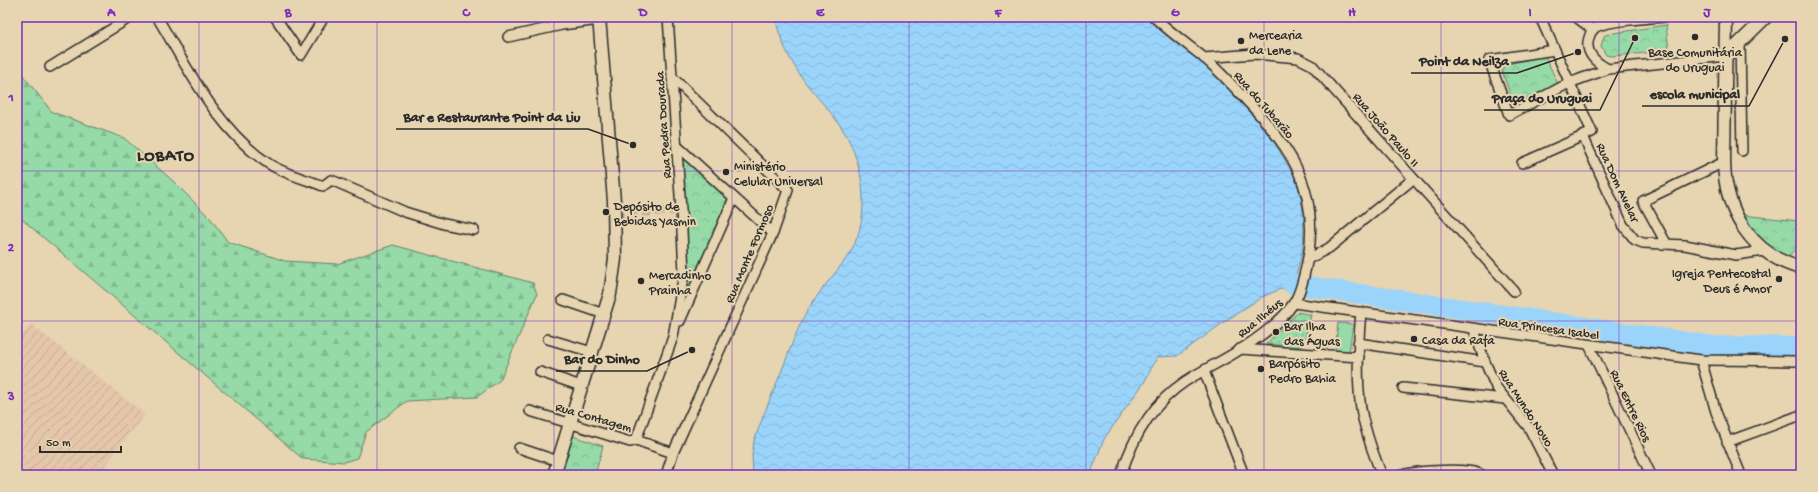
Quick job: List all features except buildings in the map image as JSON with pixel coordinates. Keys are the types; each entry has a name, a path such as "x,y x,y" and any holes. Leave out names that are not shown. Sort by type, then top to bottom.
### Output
{"street":[{"path":"50,67 130,17"},
{"path":"158,17 207,100 232,132 270,164 322,186 331,180 405,212 444,224 474,230"},
{"path":"275,17 301,55 324,17"},
{"name":"Rua Pedra Dourada","path":"636,440 673,337 684,272 668,17"},
{"name":"Rua do Tubarão","path":"1154,17 1204,58 1260,115 1285,146 1298,167 1306,190 1310,216 1310,243 1308,259"},
{"path":"1576,17 1593,30"},
{"path":"1608,69 1599,65 1590,53 1588,42 1593,30 1607,24 1664,17"},
{"path":"1726,17 1724,162 1726,187 1733,208 1748,233 1764,251 1801,268"},
{"path":"1555,50 1489,60 1508,116 1569,84 1608,69 1726,56 1766,17"},
{"path":"508,37 599,18 615,214 613,276 604,314 554,475"},
{"path":"1541,18 1569,84"},
{"path":"1740,43 1742,151"},
{"name":"Rua João Paulo II","path":"1204,58 1254,54 1298,58 1312,65 1354,110 1413,179 1514,292"},
{"name":"Rua Monte Formoso","path":"666,475 673,453 773,233 788,188 672,77"},
{"name":"Rua Dom Avelar","path":"1569,84 1592,132 1583,136 1623,225 1635,240 1643,243 1666,244 1736,255 1764,251"},
{"path":"1522,163 1583,136"},
{"path":"677,146 773,233"},
{"path":"1666,244 1643,201 1724,162"},
{"path":"1308,259 1329,248 1413,179"},
{"path":"673,337 734,198"},
{"name":"Rua Ilhéus","path":"1240,350 1261,336 1294,303 1308,259"},
{"path":"563,300 604,314"},
{"name":"Rua Princesa Isabel","path":"1294,303 1474,330 1701,360 1801,361"},
{"path":"1361,312 1358,343 1360,392 1363,418 1372,451 1382,475"},
{"name":"Rua Mundo Novo","path":"1474,330 1485,362 1496,387 1528,428 1553,475"},
{"path":"548,339 592,352"},
{"path":"1358,343 1485,362"},
{"name":"Rua Entre Rios","path":"1589,346 1651,475"},
{"path":"1121,475 1126,457 1140,428 1156,405 1186,380 1240,350"},
{"name":"Rua Ilhéus","path":"1240,350 1359,357"},
{"path":"1701,360 1711,399 1740,475"},
{"path":"1204,371 1244,475"},
{"path":"540,372 581,386"},
{"path":"1403,388 1505,399"},
{"name":"Rua Contagem","path":"530,411 630,442 636,440 673,453"},
{"path":"1728,442 1801,415"},
{"path":"519,448 558,461"},
{"path":"1400,475 1468,470 1482,475"}],"shaded area":[{"path":"31,324 145,414 98,475 20,475 17,473 17,342"}],"green space":[{"path":"1666,25 1669,51 1611,56 1606,55 1601,46 1604,36 1608,34"},
{"path":"1545,56 1558,84 1521,103 1513,102 1502,71 1503,67 1508,64"},
{"path":"17,68 52,112 124,138 173,181 211,219 228,242 285,261 337,264 393,245 533,283 537,294 500,380 477,397 407,401 366,432 357,458 344,462 303,459 17,215"},
{"path":"682,154 731,199 689,293 684,291 688,274"},
{"path":"1742,215 1799,221 1796,249 1787,257 1774,252 1761,241"},
{"path":"1298,312 1311,315 1303,347 1266,344"},
{"path":"1338,323 1353,324 1349,353 1335,351"},
{"path":"573,436 603,446 595,475 561,475"}],"water":[{"path":"775,17 1149,17 1207,66 1241,100 1261,124 1279,150 1294,176 1300,193 1304,219 1304,232 1303,246 1297,272 1292,284 1262,297 1177,356 1157,357 1145,381 1104,439 1090,475 753,475 752,455 754,441 793,341 808,309 848,256 855,243 862,216 863,201 860,172 847,136 795,67 783,43"}],"waterway":[{"path":"1292,284 1713,346 1801,347"}],"tunnel":[{"path":"615,214 681,210"}],"place":[{"name":"Base Comunitária do Uruguai","path":"1695,37"},
{"name":"Praça do Uruguai","path":"1635,38"},
{"name":"escola municipal","path":"1785,39"},
{"name":"Mercearia da Lene","path":"1241,41"},
{"name":"Point da Neilza","path":"1578,52"},
{"name":"Bar e Restaurante Point da Liu","path":"633,145"},
{"name":"Ministério Celular Universal","path":"726,172"},
{"name":"Depósito de Bebidas Yasmin","path":"606,212"},
{"name":"Igreja Pentecostal Deus é Amor","path":"1779,279"},
{"name":"Mercadinho Prainha","path":"641,281"},
{"name":"Bar Ilha das Águas","path":"1276,332"},
{"name":"Casa da Rafa","path":"1414,339"},
{"name":"Bar do Dinho","path":"692,350"},
{"name":"Barpósito Pedro Bahia","path":"1261,369"}],"district":[{"name":"LOBATO","path":"166,154"}]}
